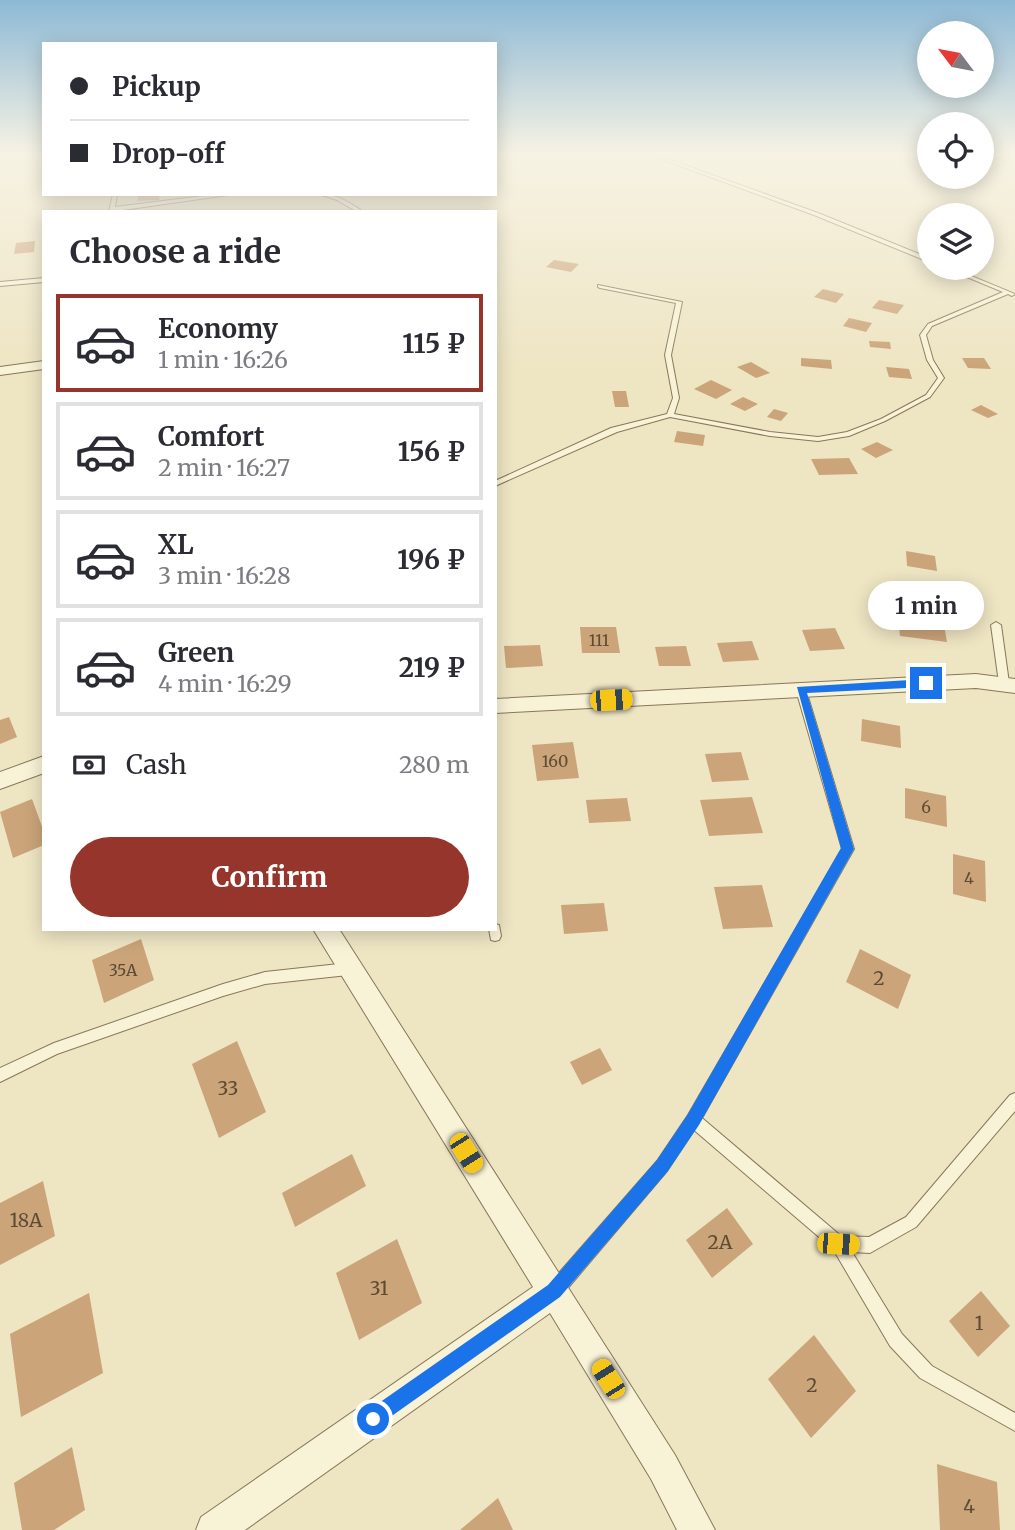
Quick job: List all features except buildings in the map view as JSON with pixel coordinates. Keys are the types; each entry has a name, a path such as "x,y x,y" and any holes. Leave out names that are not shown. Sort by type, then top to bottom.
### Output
{"street":[{"path":"0,371 42,365"},
{"path":"497,706 976,681 1010,685"},
{"path":"0,781 42,765"},
{"path":"326,931 554,1291 663,1468 697,1530"},
{"path":"214,1530 554,1291"}],"lane":[{"path":"842,224 917,255"},
{"path":"0,285 42,280"},
{"path":"979,280 1012,293"},
{"path":"600,286 668,297 679,302 668,355 676,398 670,415"},
{"path":"497,483 614,429 670,415 771,434 818,439 849,434 928,396 941,378 930,360 923,335 930,325 1012,293"},
{"path":"996,625 1010,685"},
{"path":"554,1291 663,1166 693,1120 848,849 801,690"},
{"path":"0,1075 54,1049 223,990 265,978 348,968"},
{"path":"838,1244 870,1245 911,1222 1015,1100"},
{"path":"693,1120 838,1244 896,1340 926,1372 1015,1422"}],"route":[{"path":"373,1419 554,1291 663,1166 693,1120 848,849 801,690 926,683"}]}
